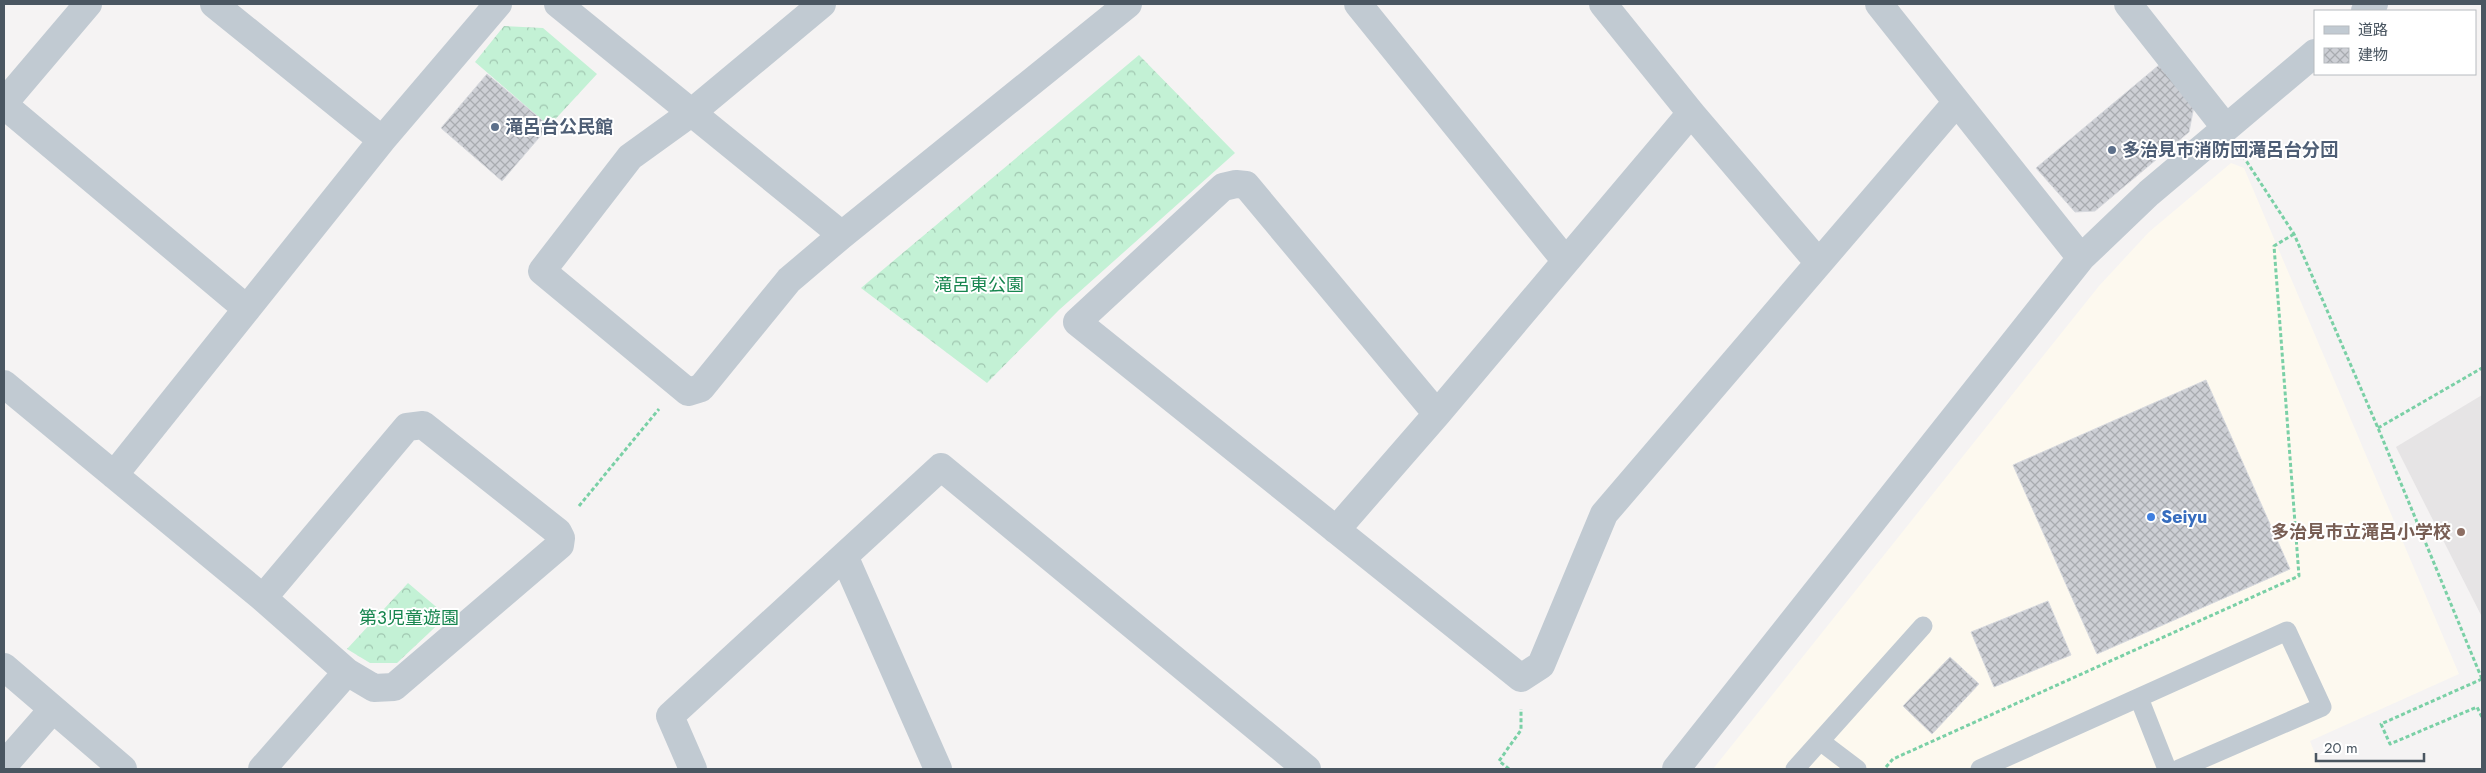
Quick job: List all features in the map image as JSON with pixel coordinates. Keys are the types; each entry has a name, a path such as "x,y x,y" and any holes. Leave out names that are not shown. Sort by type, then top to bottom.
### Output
{"street":[{"path":"88,4 4,104 247,309"},
{"path":"214,4 382,140"},
{"path":"114,475 382,140 498,4"},
{"path":"558,4 842,235"},
{"path":"822,4 691,113 630,157 542,271 688,392 701,388 788,280 1128,4"},
{"path":"1358,4 1566,260"},
{"path":"1603,4 1691,113 1819,263"},
{"path":"1879,4 2081,258"},
{"path":"2128,4 2225,127"},
{"path":"1676,769 2081,258 2149,193 2314,54"},
{"path":"1437,414 1246,185 1236,184 1224,187 1077,322 1521,678 1541,665 1604,514 1956,103"},
{"path":"1336,530 1437,414 1691,113"},
{"path":"4,384 263,598 347,672 374,688 394,687 560,545 561,538 558,532 423,425 407,427 263,598"},
{"path":"693,769 670,716 845,558 941,467 1307,769"},
{"path":"845,558 938,769"},
{"path":"4,667 123,769"},
{"path":"262,769 347,672"},
{"path":"4,765 53,709"}],"lane":[{"path":"1796,769 1923,626"},
{"path":"1980,769 2287,631 2322,707 2179,769"},
{"path":"2139,698 2167,769"},
{"path":"1820,741 1857,769"}],"path":[{"path":"2225,127 2294,234 2378,428 2482,679 2381,724 2390,744 2477,707 2482,717"},
{"path":"1884,769 1893,758 2298,576 2274,246 2294,234"},
{"path":"2378,428 2482,368"},
{"path":"558,532 678,385"},
{"path":"1510,769 1499,761 1521,730 1521,678"}],"shaded area":[{"path":"2231,163 2244,168 2459,674 2310,741 2321,769 1713,769 2099,286 2149,232"},
{"name":"多治見市立滝呂小学校","path":"2482,395 2482,617 2396,447"}],"green space":[{"path":"504,26 543,28 597,74 549,126 475,62"},
{"name":"滝呂東公園","path":"1139,55 1235,153 1059,310 987,383 861,288"},
{"name":"第3児童遊園","path":"408,583 447,616 397,663 370,663 347,649"}],"building":[{"name":"多治見市消防団滝呂台分団","path":"2159,65 2194,106 2189,132 2095,211 2075,212 2036,168"},
{"name":"滝呂台公民館","path":"487,74 549,126 502,181 441,128"},
{"name":"Seiyu","path":"2206,380 2290,569 2097,654 2013,465"},
{"path":"2048,601 2071,655 1994,687 1971,632"},
{"path":"1950,657 1979,684 1932,734 1903,706"}],"place":[{"name":"滝呂台公民館","path":"495,127"},
{"name":"多治見市消防団滝呂台分団","path":"2112,150"},
{"name":"Seiyu","path":"2151,517"},
{"name":"多治見市立滝呂小学校","path":"2461,532"}]}
